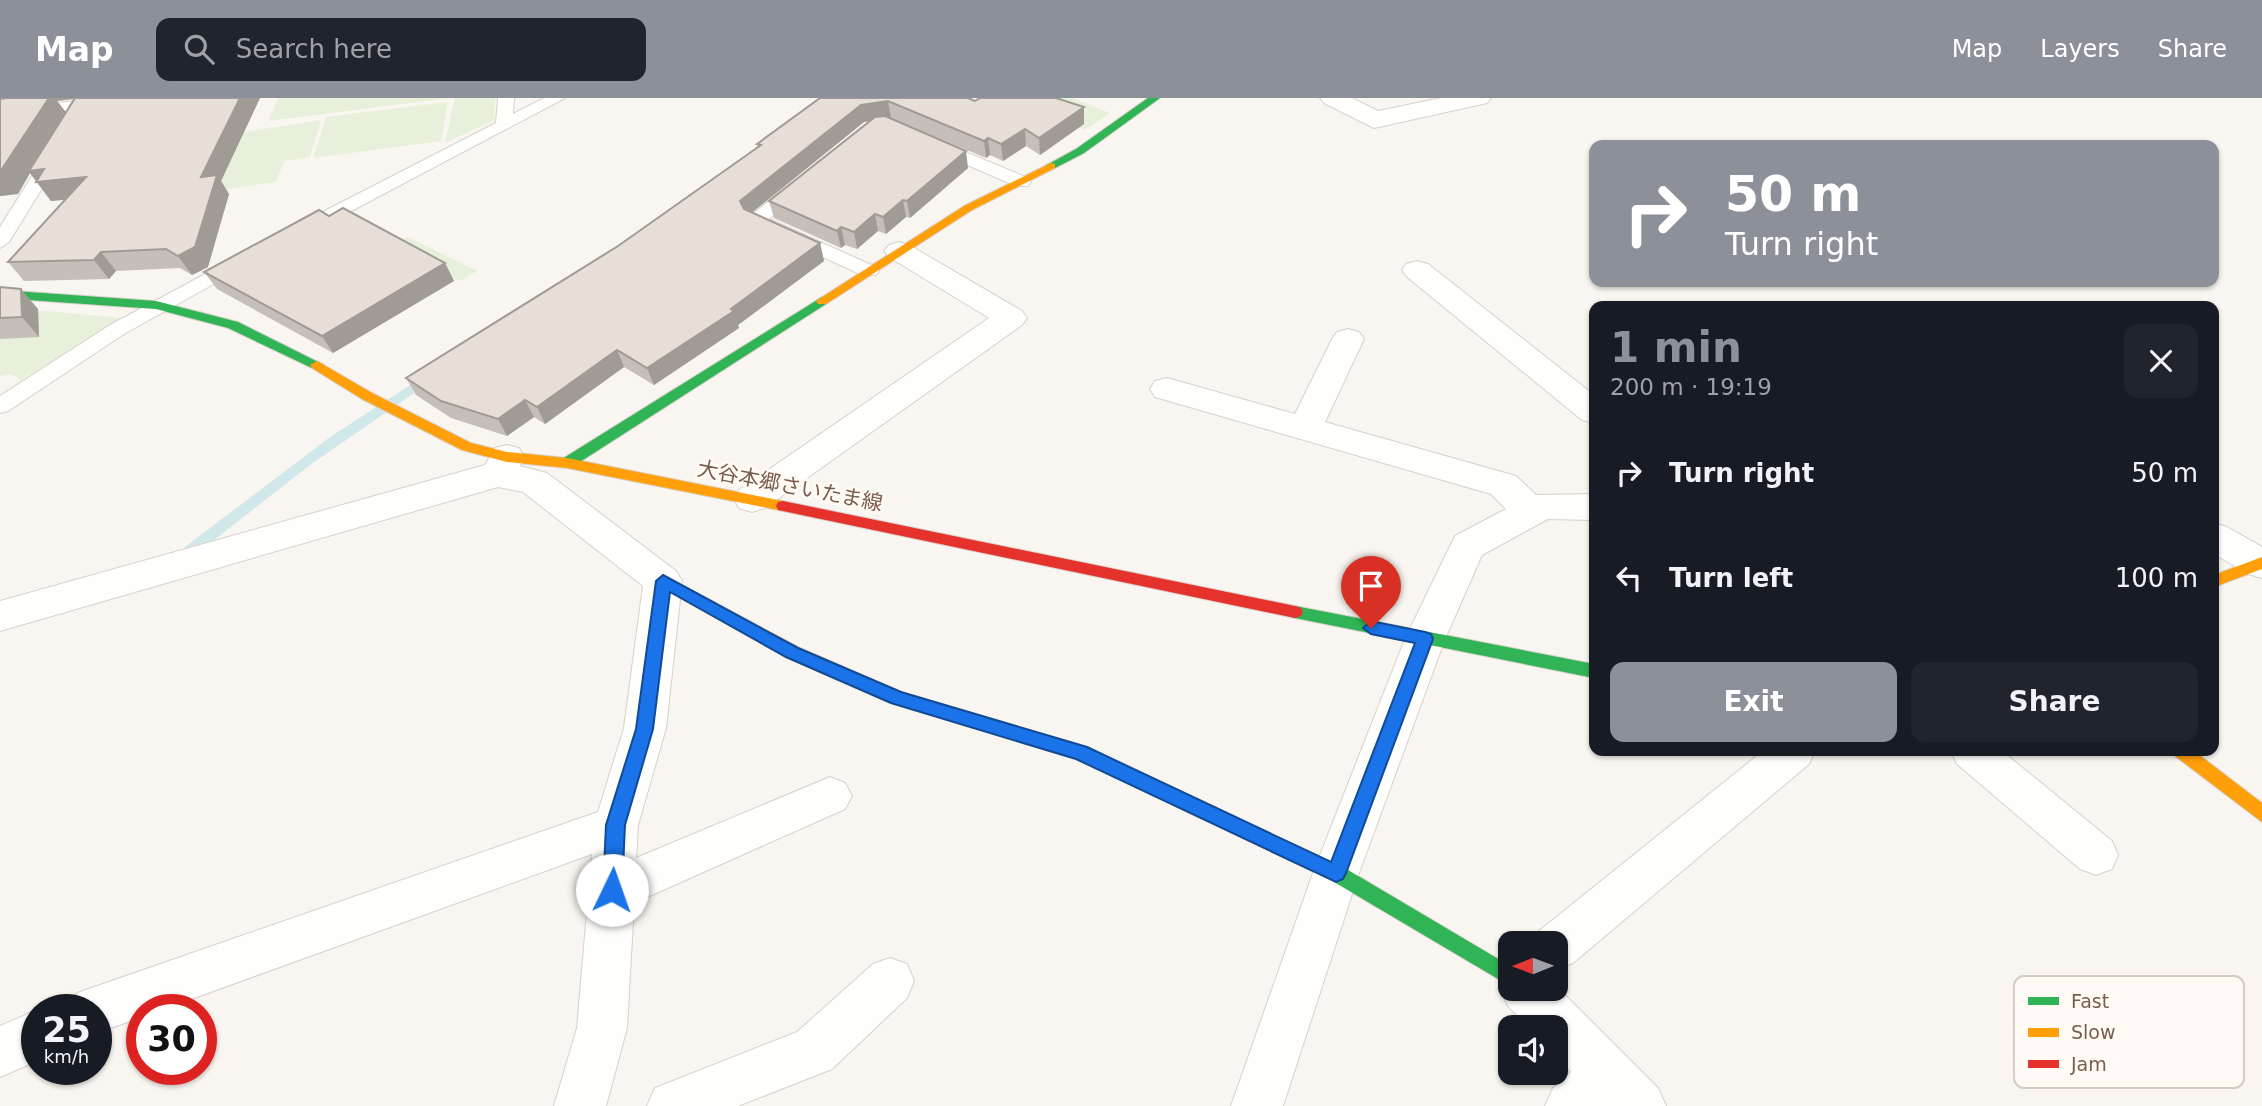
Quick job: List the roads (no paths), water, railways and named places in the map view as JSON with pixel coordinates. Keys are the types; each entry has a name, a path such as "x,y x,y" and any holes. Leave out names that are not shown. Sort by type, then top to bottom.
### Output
{"main road":[{"path":"567,463 968,208 1080,151 1155,98"},
{"name":"大谷本郷さいたま線","path":"0,294 156,305 233,325 306,358 367,396 502,465 567,463 1425,639 1589,670"},
{"path":"2219,579 2261,563"},
{"path":"663,581 792,652 897,698 1081,752 1336,873 1498,970"},
{"path":"2187,756 2262,814"}],"street":[{"path":"1333,98 1374,120 1478,98"},
{"path":"752,499 1011,318 899,251"},
{"path":"1417,270 1589,408"},
{"path":"1305,429 1348,339"},
{"path":"1167,389 1503,485 1531,512"},
{"path":"0,616 502,465 534,482 663,581 645,729 615,825 602,1028 580,1106"},
{"path":"1257,1106 1336,873 1425,639 1468,546 1543,506 1589,507"},
{"path":"2219,540 2261,563"},
{"path":"1568,937 1788,756"},
{"path":"1978,756 2096,855"},
{"path":"612,890 830,796"},
{"path":"112,1004 615,825"},
{"path":"673,1106 814,1051 890,981"},
{"path":"1537,1001 1625,1089 1571,1106"},
{"path":"0,1052 21,1042"}],"lane":[{"path":"0,114 153,98"},
{"path":"504,126 506,98"},
{"path":"300,231 557,98"},
{"path":"0,242 84,105"},
{"path":"914,135 1022,181"},
{"path":"809,178 756,220 869,271"},
{"path":"0,406 46,373 156,305 252,256"}],"waterway":[{"path":"190,551 305,462 426,379"}]}
